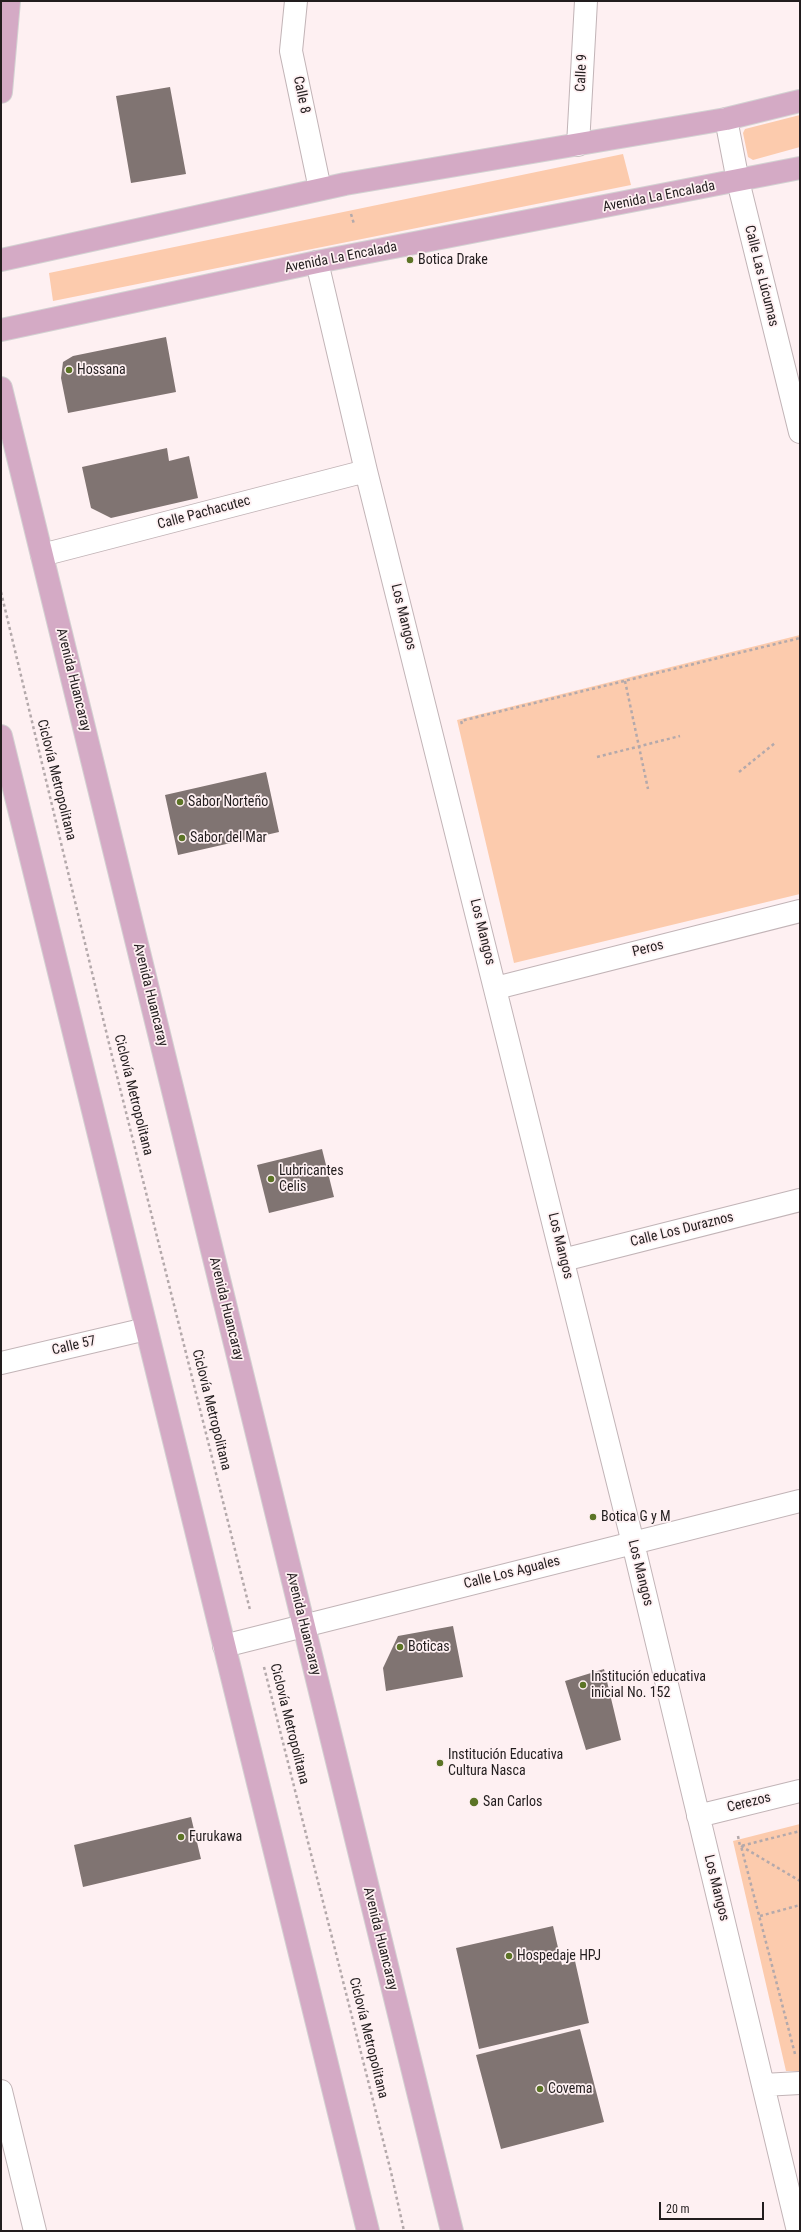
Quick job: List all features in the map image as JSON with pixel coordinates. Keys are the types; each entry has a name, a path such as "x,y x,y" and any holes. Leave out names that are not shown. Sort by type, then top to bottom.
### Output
{"main road":[{"path":"1,92 9,1"},
{"path":"1,260 345,184 726,119 800,101"},
{"name":"Avenida La Encalada","path":"1,330 318,262 800,168"},
{"name":"Avenida Huancaray","path":"1,388 452,2231"},
{"path":"1,736 368,2231"}],"street":[{"name":"Calle 8","path":"296,1 291,51 320,189"},
{"name":"Calle 9","path":"578,145 586,1"},
{"name":"Calle Las Lúcumas","path":"726,119 738,181 800,432"},
{"name":"Los Mangos","path":"318,262 366,471 633,1543 798,2231"},
{"name":"Calle Pachacutec","path":"42,555 366,471"},
{"name":"Peros","path":"496,988 800,911"},
{"name":"Calle Los Duraznos","path":"563,1260 800,1200"},
{"name":"Calle 57","path":"1,1363 146,1329"},
{"name":"Calle Los Aguales","path":"224,1646 800,1501"},
{"name":"Cerezos","path":"698,1816 800,1790"},
{"path":"763,2085 800,2083"},
{"path":"1,2091 35,2231"}],"path":[{"path":"345,184 360,254"},
{"name":"Ciclovía Metropolitana","path":"1,592 110,1048 256,1638 391,2172 404,2231"},
{"path":"463,729 461,721 800,638"},
{"path":"625,681 648,789"},
{"path":"597,757 680,736"},
{"path":"739,772 775,743"},
{"path":"741,1846 800,1831"},
{"path":"741,1846 800,1881"},
{"path":"741,1846 796,2056 800,2056"},
{"path":"760,1916 800,1906"}],"shaded area":[{"path":"800,115 800,147 753,160 748,157 743,133 745,129"},
{"path":"623,154 631,185 53,301 49,273"},
{"path":"800,635 800,894 514,963 457,720"},
{"path":"800,1824 800,2071 786,2071 733,1841"}],"building":[{"path":"170,87 186,174 131,183 116,96"},
{"path":"166,337 176,392 68,413 61,378 63,362 73,356"},
{"path":"167,448 169,461 189,456 198,498 111,518 91,508 82,467"},
{"path":"266,772 279,832 178,855 165,795"},
{"path":"322,1149 334,1197 269,1213 257,1165"},
{"path":"453,1626 463,1677 386,1691 383,1668 398,1636"},
{"path":"604,1669 621,1740 586,1750 565,1681"},
{"path":"191,1817 201,1859 83,1887 74,1845"},
{"path":"553,1926 562,1965 575,1961 589,2023 479,2049 456,1948"},
{"name":"Covema","path":"580,2029 604,2122 501,2149 476,2055"}],"place":[{"name":"Botica Drake","path":"410,260"},
{"name":"Hossana","path":"69,370"},
{"name":"Sabor Norteño","path":"180,802"},
{"name":"Sabor del Mar","path":"182,838"},
{"name":"Lubricantes Celis","path":"271,1179"},
{"name":"Botica G y M","path":"593,1517"},
{"name":"Boticas","path":"400,1647"},
{"name":"Institución educativa inicial No. 152","path":"583,1685"},
{"name":"Institución Educativa Cultura Nasca","path":"440,1763"},
{"name":"San Carlos","path":"474,1802"},
{"name":"Furukawa","path":"181,1837"},
{"name":"Hospedaje HPJ","path":"509,1956"},
{"name":"Covema","path":"540,2089"}]}
